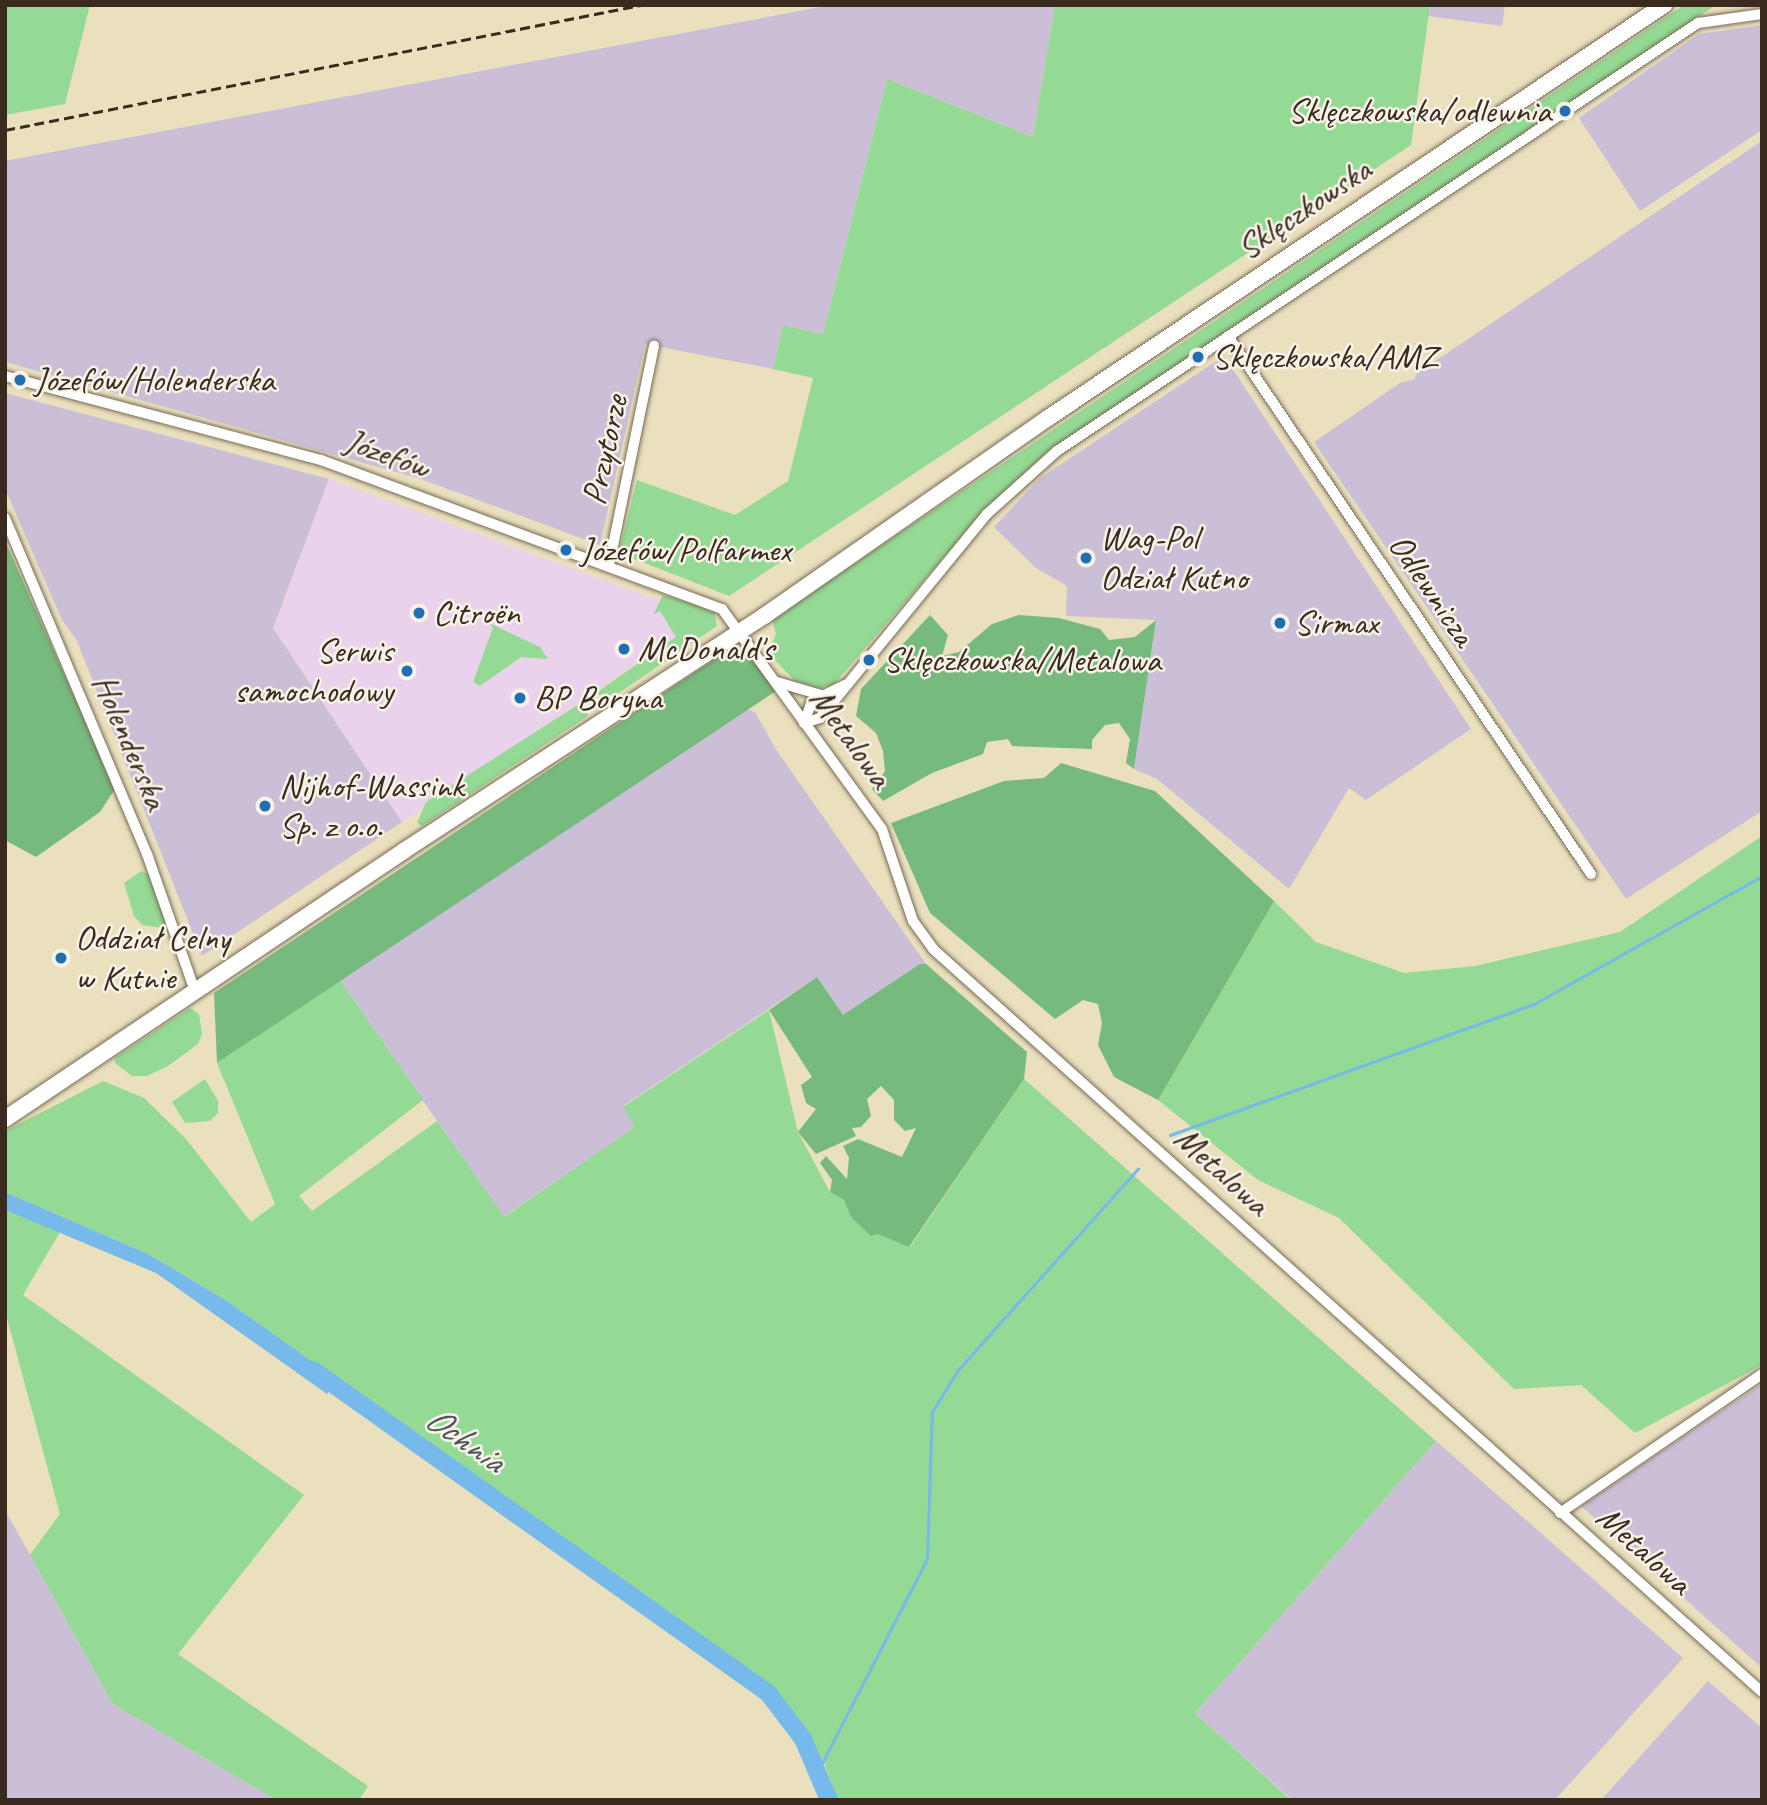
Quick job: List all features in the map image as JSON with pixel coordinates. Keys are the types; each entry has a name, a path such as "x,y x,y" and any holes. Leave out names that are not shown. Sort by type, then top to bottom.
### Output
{"main road":[{"name":"Sklęczkowska","path":"5,1119 1664,5"}],"street":[{"path":"804,723 820,718 987,514 1057,451 1698,23 1762,14"},
{"name":"Odlewnicza","path":"1228,335 1591,874"},
{"name":"Przytorze","path":"609,565 654,346"},
{"name":"Józefów","path":"5,376 321,460 722,609 738,627"},
{"name":"Holenderska","path":"5,518 146,854 195,991"},
{"name":"Metalowa","path":"738,627 882,829 913,921 928,943 1762,1692"},
{"path":"776,682 821,695"},
{"path":"804,723 812,701 846,684"},
{"path":"1560,1513 1762,1374"}],"shaded area":[{"path":"831,5 1055,5 1033,137 887,79 823,334 783,325 773,369 645,344 600,545 421,479 5,362 5,161"},
{"path":"1430,5 1505,5 1502,26 1428,16"},
{"path":"1762,25 1762,130 1640,211 1579,118 1699,34"},
{"path":"1762,141 1762,811 1626,899 1314,442 1400,383 1415,379 1416,374"},
{"name":"Sirmax","path":"1224,356 1471,729 1366,800 1349,788 1289,889 1157,779 1134,769 1156,620 1066,616 1067,586 1036,568 994,527 1040,478"},
{"path":"5,393 329,479 273,628 402,822 202,956 77,641 62,620 5,489"},
{"path":"329,479 707,616 402,822 273,628"},
{"path":"746,709 755,712 775,748 926,964 843,1015 817,977 623,1106 636,1127 503,1217 340,980"},
{"path":"1762,1384 1762,1668 1581,1506"},
{"path":"1436,1441 1683,1658 1555,1800 1292,1800 1195,1713"},
{"path":"5,1510 113,1704 276,1800 5,1800"},
{"path":"1708,1681 1762,1728 1762,1800 1601,1800"}],"green space":[{"path":"5,5 90,5 65,104 5,115"},
{"path":"1055,5 1430,5 1411,145 729,596 619,553 637,480 735,515 788,481 813,378 773,369 783,325 823,334 887,79 1033,137"},
{"path":"1684,5 1716,5 1055,448 975,521 834,684 819,688 795,681 768,653 776,634 772,619"},
{"path":"5,541 115,789 100,812 36,857 5,840"},
{"path":"663,595 714,610 717,626 616,695 593,695 676,637 660,611 653,615"},
{"path":"930,615 948,635 942,656 959,652 992,624 1019,615 1059,618 1100,629 1109,640 1135,637 1156,620 1134,769 1126,763 1130,739 1119,723 1105,725 1092,740 1092,749 1012,746 1008,739 987,742 983,754 932,773 883,801 872,789 885,771 883,751 876,733 856,716 861,689"},
{"path":"489,623 540,647 548,659 521,657 480,686 473,682 493,628"},
{"path":"727,651 749,652 776,691 217,1063 214,993"},
{"path":"576,706 586,706 588,716 422,826 417,823 426,802"},
{"path":"1061,763 1155,791 1274,901 1158,1100 1114,1077 1098,1045 1102,1023 1098,1004 1083,1000 1055,1019 930,913 891,823 1004,781 1044,778"},
{"path":"1762,836 1762,1365 1635,1433 1581,1385 1514,1389 1339,1218 1258,1180 1158,1100 1274,901 1316,942 1404,973 1475,966 1620,932"},
{"path":"141,871 150,875 166,923 162,928 142,925 134,916 124,883"},
{"path":"920,964 926,964 1027,1052 1024,1079 909,1247 878,1234 871,1236 851,1217 844,1200 830,1192 832,1180 820,1163 826,1156 847,1179 849,1158 843,1146 858,1139 902,1157 916,1128 905,1131 894,1120 894,1100 881,1086 867,1099 871,1116 861,1127 852,1128 856,1136 816,1154 798,1132 816,1109 806,1103 801,1085 812,1077 769,1010 817,977 843,1015"},
{"path":"340,980 423,1100 299,1196 312,1211 437,1121 504,1217 635,1127 623,1107 769,1010 798,1132 830,1192 844,1200 851,1217 910,1247 1024,1079 1436,1441 1195,1713 1291,1800 838,1800 823,1760 817,1761 784,1706 767,1687 636,1598 227,1301 148,1254 5,1192 5,1131 103,1081 144,1098 186,1139 251,1222 275,1204 217,1063"},
{"path":"190,1008 199,1014 202,1034 198,1044 168,1066 147,1076 132,1076 115,1063 115,1058"},
{"path":"205,1079 218,1101 218,1113 210,1121 185,1123 172,1102"},
{"path":"5,1210 60,1232 23,1295 304,1495 178,1654 368,1786 359,1800 276,1800 113,1704 30,1555 60,1514 5,1311"}],"water":[{"path":"5,1192 148,1254 227,1301 335,1378 327,1394 156,1273 5,1210"}],"waterway":[{"path":"1170,1135 1534,1004 1762,876"},
{"path":"818,1771 927,1559 932,1412 958,1370 1138,1169"},
{"name":"Ochnia","path":"313,1370 768,1693 803,1739 829,1800"}],"railway":[{"path":"5,130 641,5"}],"place":[{"name":"Sklęczkowska/odlewnia","path":"1565,111"},
{"name":"Sklęczkowska/AMZ","path":"1198,357"},
{"name":"Józefów/Holenderska","path":"20,380"},
{"name":"Józefów/Polfarmex","path":"566,550"},
{"name":"Wag-Pol Odział Kutno","path":"1086,558"},
{"name":"Citroën","path":"419,613"},
{"name":"Sirmax","path":"1280,623"},
{"name":"McDonald's","path":"624,649"},
{"name":"Sklęczkowska/Metalowa","path":"869,660"},
{"name":"Serwis samochodowy","path":"407,671"},
{"name":"BP Boryna","path":"520,698"},
{"name":"Nijhof-Wassink Sp. z o.o.","path":"265,806"},
{"name":"Oddział Celny w Kutnie","path":"61,958"}]}
